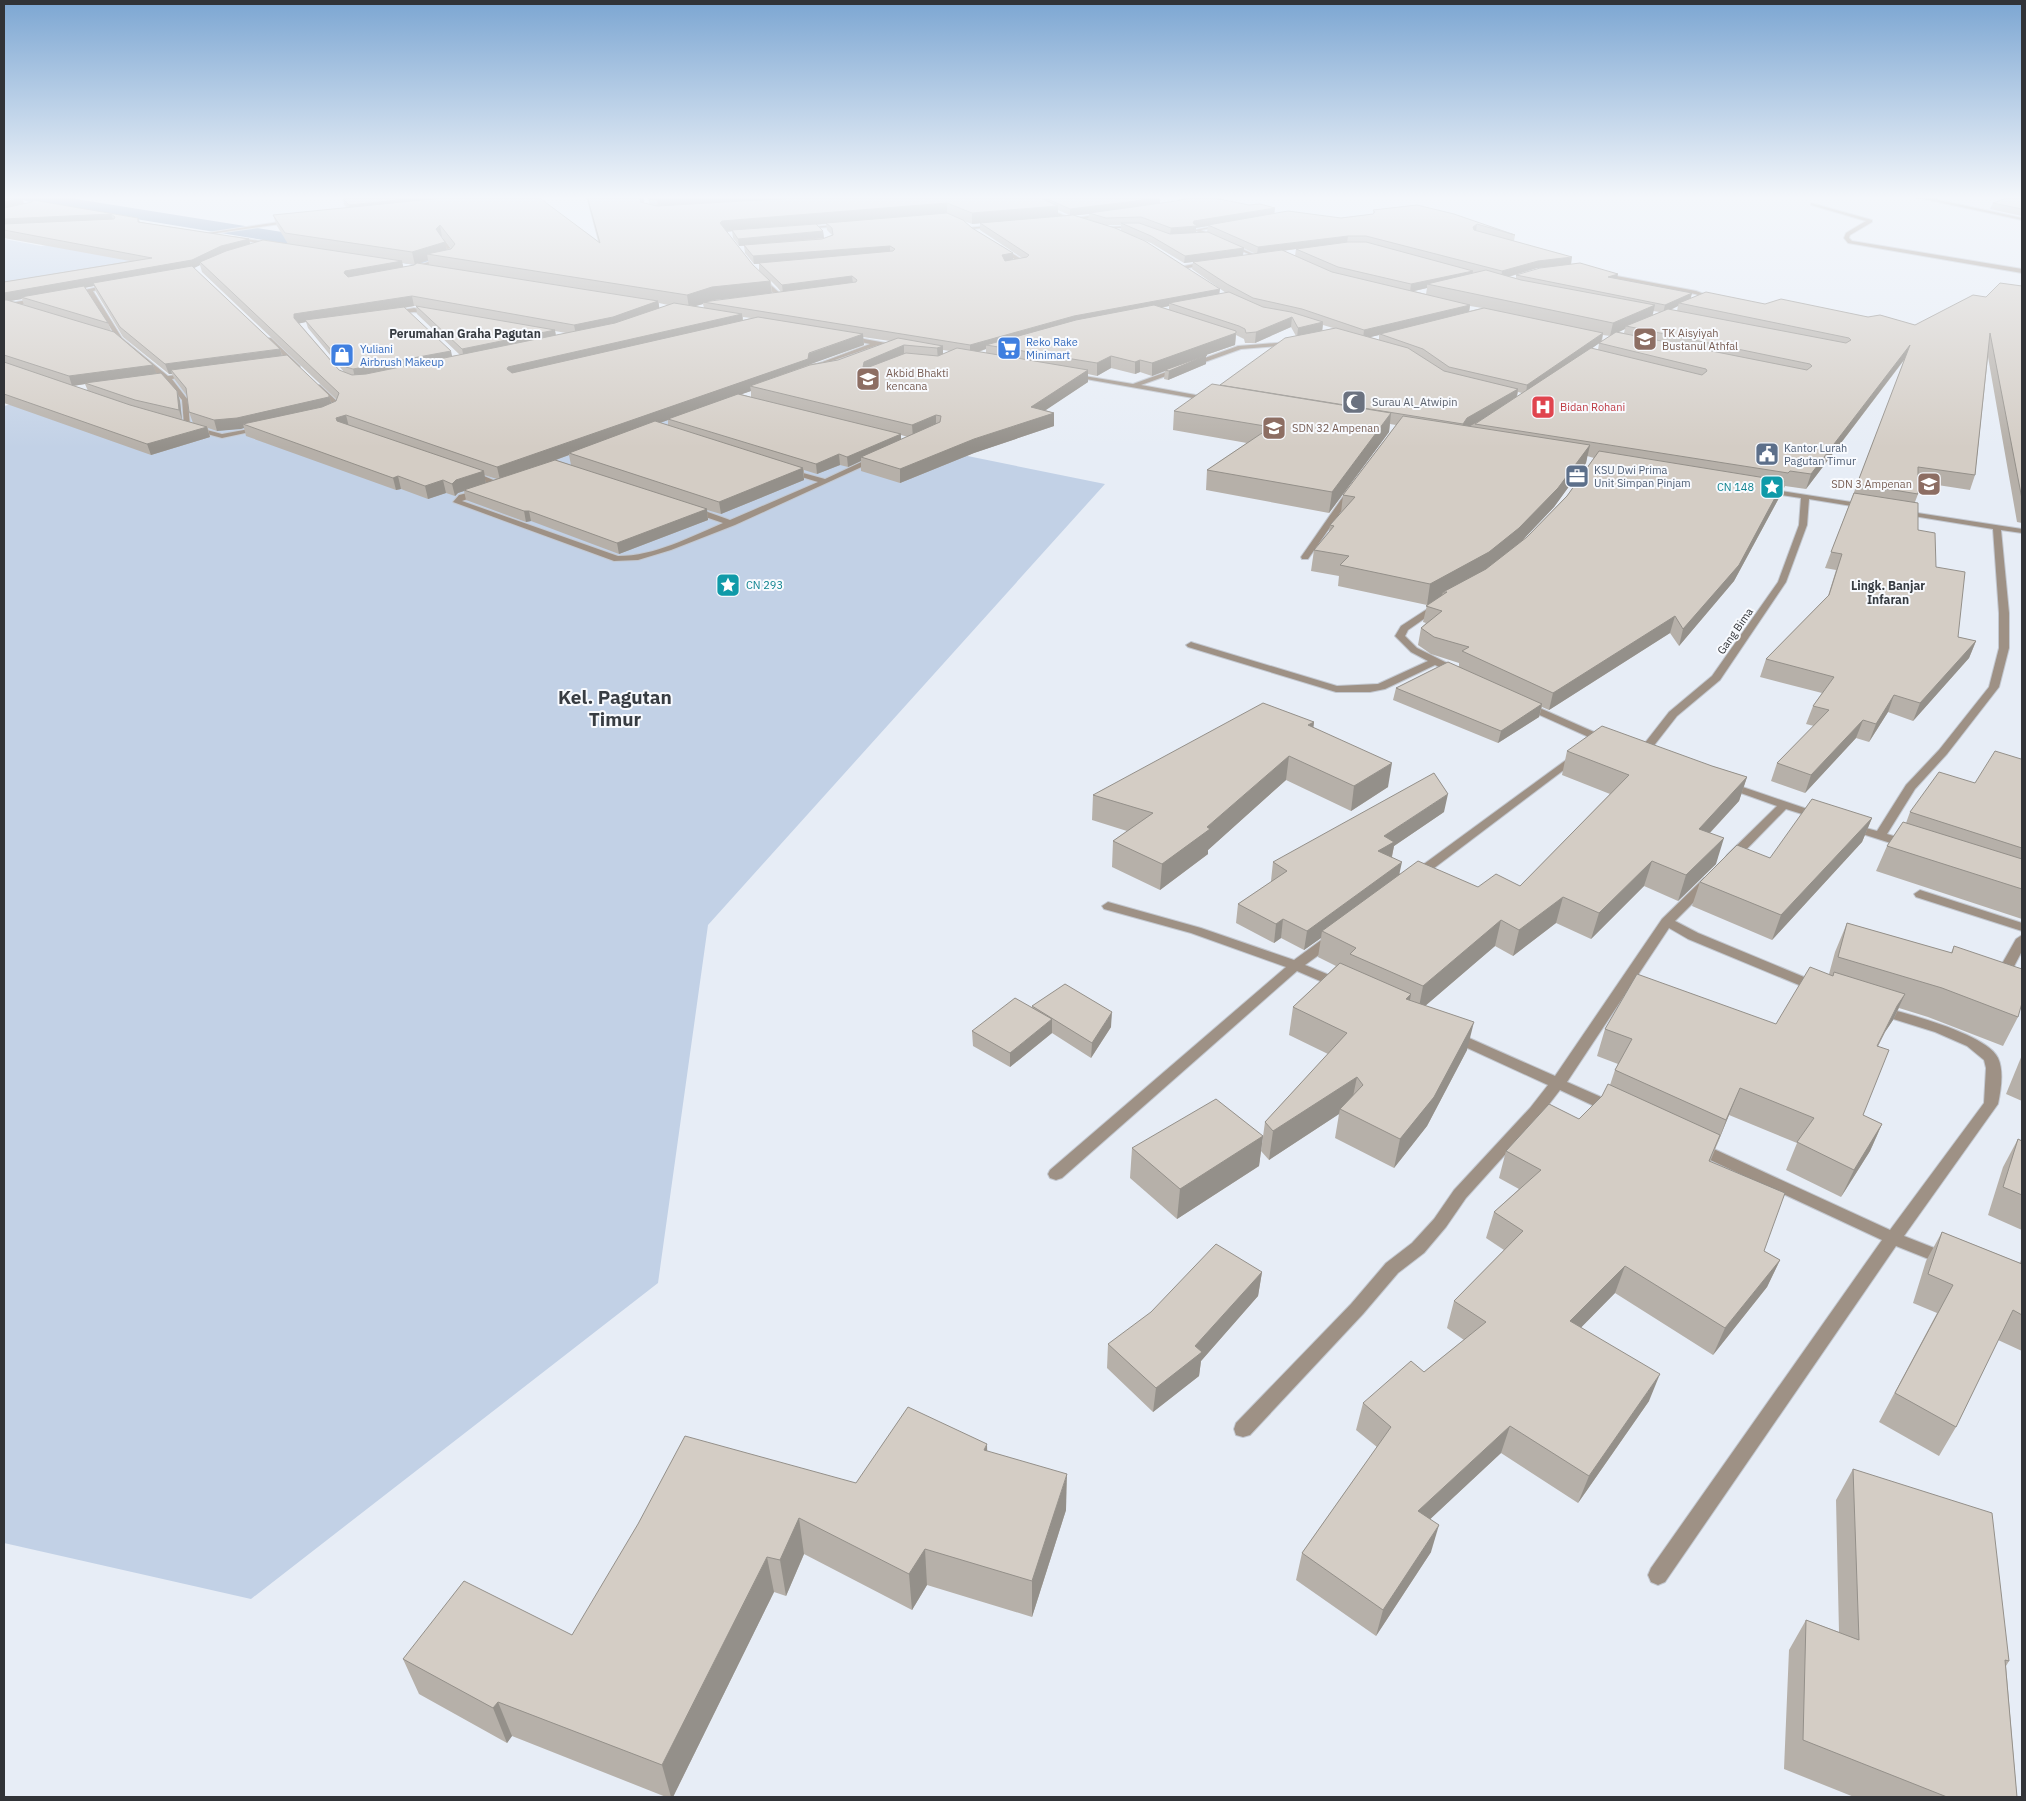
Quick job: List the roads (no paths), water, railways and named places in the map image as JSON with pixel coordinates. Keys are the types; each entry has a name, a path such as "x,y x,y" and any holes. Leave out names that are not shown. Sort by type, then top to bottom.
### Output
{"street":[{"path":"763,280 781,297"},
{"path":"1629,280 1709,297 1697,304"},
{"path":"62,295 118,285"},
{"path":"89,290 120,339 167,378 184,400 188,425"},
{"path":"772,298 790,296"},
{"path":"6,306 44,299"},
{"path":"6,306 27,311"},
{"path":"407,310 414,317"},
{"path":"387,313 407,310 440,314"},
{"path":"264,335 306,375"},
{"path":"110,336 120,339"},
{"path":"842,337 907,348"},
{"path":"827,370 809,373 811,367 878,343"},
{"path":"1133,386 1239,344 1264,347 1293,343"},
{"path":"882,352 898,347"},
{"path":"282,362 292,361"},
{"path":"138,382 196,374"},
{"path":"1066,375 1221,401"},
{"path":"314,382 338,405 336,410 325,415"},
{"path":"179,423 222,436 269,427"},
{"path":"463,472 503,483 462,497 457,502 617,558 636,558 650,555 732,523 886,454"},
{"path":"777,467 824,481"},
{"path":"1305,557 1356,484"},
{"path":"1757,489 1872,507"},
{"name":"Gang Bima","path":"1654,759 1637,753 1674,714 1716,678 1782,582 1803,525 1805,497"},
{"path":"686,508 732,523"},
{"path":"1891,510 2022,531"},
{"path":"1880,836 1910,787 1943,752 1994,687 2004,648 2004,613 1997,527"},
{"path":"1447,600 1416,618 1404,628 1400,636 1414,650 1467,677"},
{"path":"1191,645 1336,689 1370,690 1381,687 1435,661"},
{"path":"1516,700 1614,745"},
{"path":"1408,882 1599,739"},
{"path":"1719,782 1918,848"},
{"path":"1243,1429 1357,1309 1392,1268 1418,1248 1440,1224 1460,1194 1535,1112 1558,1083 1666,922 1784,805"},
{"path":"1920,894 2022,927"},
{"path":"1108,906 1171,922 1296,965 1353,991"},
{"path":"1666,922 1692,936 1827,992"},
{"path":"1056,1174 1296,965 1344,929"},
{"path":"1999,982 2022,939"},
{"path":"1658,1575 1893,1238 1991,1104 1995,1086 1991,1058 1971,1042 1936,1028 1862,1004"},
{"path":"1444,1032 1622,1112"},
{"path":"1685,1142 1893,1238 1962,1267"}],"place":[{"name":"TK Aisyiyah Bustanul Athfal","path":"1645,339"},
{"name":"Reko Rake Minimart","path":"1009,348"},
{"name":"Yuliani Airbrush Makeup","path":"342,355"},
{"name":"Akbid Bhakti kencana","path":"868,379"},
{"name":"Surau Al_Atwipin","path":"1354,402"},
{"name":"Bidan Rohani","path":"1543,407"},
{"name":"SDN 32 Ampenan","path":"1274,428"},
{"name":"Kantor Lurah Pagutan Timur","path":"1767,454"},
{"name":"KSU Dwi Prima Unit Simpan Pinjam","path":"1577,476"},
{"name":"SDN 3 Ampenan","path":"1929,484"},
{"name":"CN 148","path":"1772,487"},
{"name":"CN 293","path":"728,585"}],"district":[{"name":"Perumahan Graha Pagutan","path":"465,334"},
{"name":"Lingk. Banjar Infaran","path":"1888,593"},
{"name":"Kel. Pagutan Timur","path":"615,708"}]}
